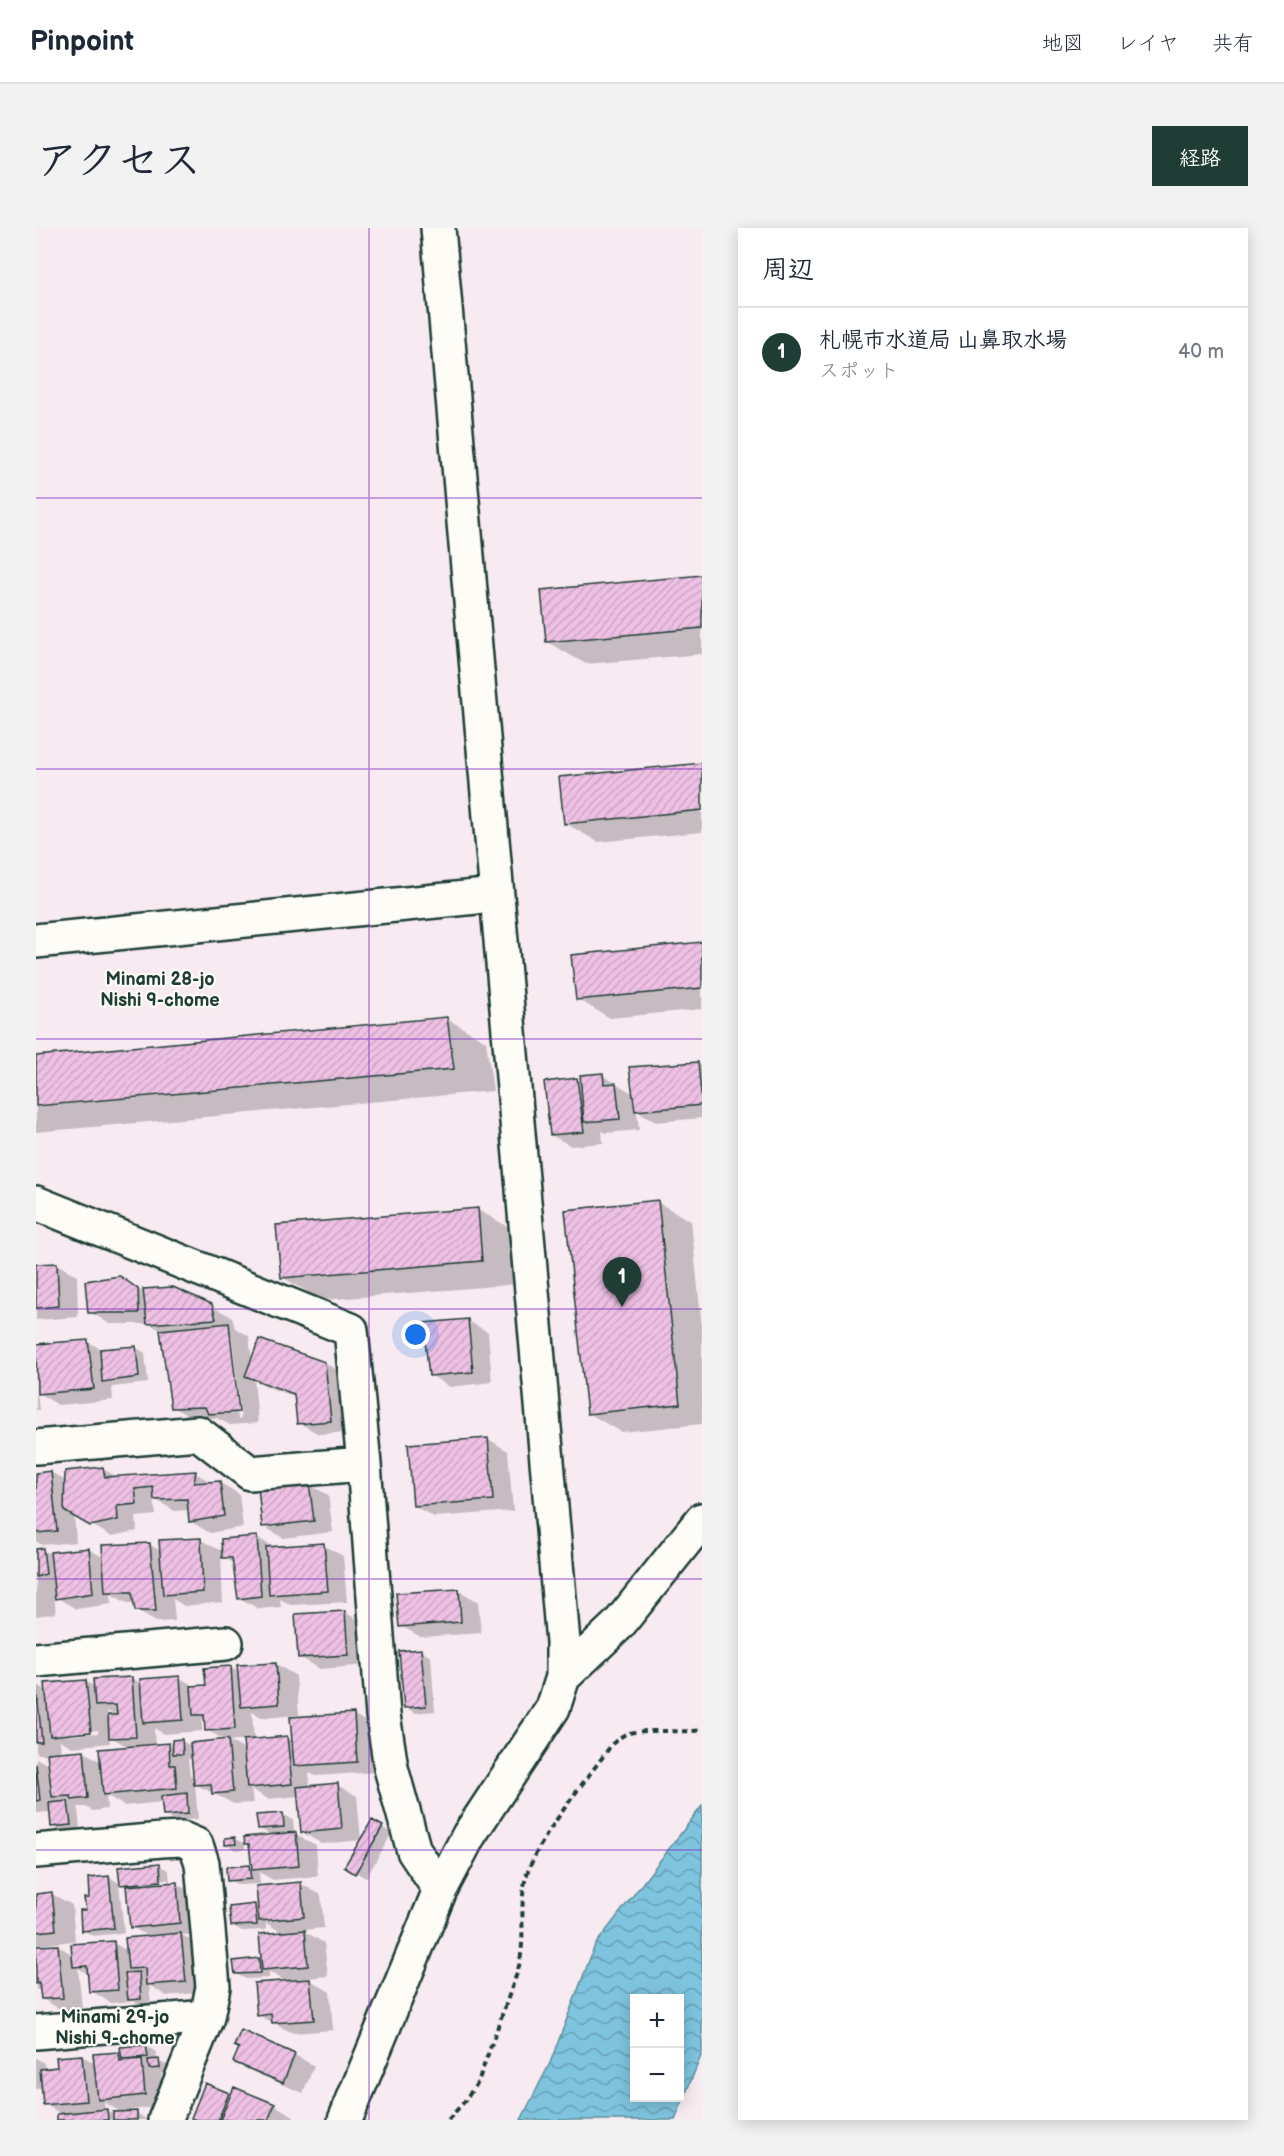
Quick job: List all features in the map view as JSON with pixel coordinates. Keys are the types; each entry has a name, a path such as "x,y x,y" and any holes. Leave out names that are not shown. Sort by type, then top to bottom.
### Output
{"street":[{"path":"345,2120 440,1890 469,1835 553,1708 563,1677 563,1642 438,228"},
{"path":"36,941 496,895"},
{"path":"36,1203 351,1330 364,1464 383,1715 391,1768 414,1851 440,1890"},
{"path":"36,1447 198,1433 250,1473 364,1464"},
{"path":"563,1677 619,1624 702,1520"},
{"path":"36,1660 226,1643"},
{"path":"36,1851 162,1839 182,1839 196,1845 202,1863 213,1987 207,2017 165,2120"},
{"path":"36,2032 207,2017"}],"path":[{"path":"448,2120 478,2082 517,1973 522,1957 524,1884 532,1860 545,1837 612,1744 624,1734 702,1730"}],"water":[{"path":"702,1806 702,2053 684,2098 684,1994 630,1994 630,2102 682,2102 675,2120 521,2120 550,2063 595,1945"}],"building":[{"path":"702,575 702,628 546,642 541,590"},
{"path":"702,763 702,810 564,824 559,777"},
{"path":"702,942 702,988 576,1000 571,955"},
{"path":"447,1017 454,1069 36,1106 36,1056"},
{"path":"698,1062 702,1105 635,1111 629,1067"},
{"path":"603,1073 604,1084 616,1083 620,1119 584,1122 580,1075"},
{"path":"577,1078 584,1132 550,1135 544,1082"},
{"path":"658,1200 680,1404 587,1414 565,1210"},
{"path":"478,1208 482,1261 281,1278 276,1225"},
{"path":"57,1263 59,1306 36,1308 36,1264"},
{"path":"120,1276 138,1289 139,1313 88,1313 85,1281"},
{"path":"173,1287 212,1304 216,1319 147,1324 143,1289"},
{"path":"468,1319 473,1372 429,1376 423,1323"},
{"path":"229,1323 239,1412 208,1414 205,1407 171,1408 160,1330"},
{"path":"259,1339 325,1362 331,1421 297,1424 294,1394 245,1376"},
{"path":"88,1340 94,1389 37,1394 36,1344"},
{"path":"136,1346 139,1377 102,1382 100,1349"},
{"path":"488,1438 493,1500 413,1506 408,1444"},
{"path":"103,1467 105,1477 196,1471 194,1483 220,1481 224,1516 189,1522 187,1499 154,1500 153,1487 135,1489 137,1504 117,1506 118,1520 90,1526 64,1511 65,1471"},
{"path":"51,1471 57,1531 36,1533 36,1473"},
{"path":"309,1482 314,1521 262,1527 258,1487"},
{"path":"257,1536 261,1596 238,1599 232,1558 222,1558 221,1539"},
{"path":"201,1538 203,1592 163,1595 159,1540"},
{"path":"150,1543 156,1611 135,1611 132,1592 105,1592 102,1545"},
{"path":"324,1543 328,1591 269,1595 266,1547"},
{"path":"43,1548 46,1574 36,1577 36,1549"},
{"path":"89,1548 93,1593 55,1599 50,1552"},
{"path":"459,1589 461,1622 399,1627 396,1593"},
{"path":"345,1611 348,1655 298,1658 295,1614"},
{"path":"421,1649 426,1706 404,1708 399,1651"},
{"path":"276,1663 279,1704 241,1707 237,1665"},
{"path":"231,1666 235,1729 205,1731 204,1715 193,1715 191,1686 206,1685 204,1668"},
{"path":"180,1676 183,1720 143,1723 140,1679"},
{"path":"132,1677 136,1737 109,1738 108,1715 117,1715 116,1705 95,1706 93,1679"},
{"path":"86,1680 91,1732 50,1736 45,1683"},
{"path":"36,1683 42,1742 36,1742"},
{"path":"354,1713 357,1762 294,1766 290,1717"},
{"path":"287,1736 292,1784 247,1788 243,1740"},
{"path":"182,1739 183,1754 173,1754 172,1740"},
{"path":"228,1739 233,1792 212,1794 211,1784 194,1785 190,1743"},
{"path":"169,1743 170,1765 175,1765 177,1788 103,1795 99,1749"},
{"path":"84,1750 88,1798 72,1800 71,1796 52,1797 47,1753"},
{"path":"36,1764 40,1800 36,1801"},
{"path":"338,1783 342,1829 301,1833 297,1787"},
{"path":"187,1793 188,1814 163,1816 161,1796"},
{"path":"68,1801 71,1825 51,1827 49,1803"},
{"path":"283,1813 284,1827 258,1829 256,1815"},
{"path":"372,1820 383,1826 355,1874 344,1867"},
{"path":"296,1832 299,1866 252,1870 249,1844 245,1844 244,1837"},
{"path":"235,1837 236,1844 225,1845 225,1838"},
{"path":"160,1863 161,1881 120,1885 118,1867"},
{"path":"249,1865 251,1879 227,1881 226,1867"},
{"path":"109,1876 114,1928 81,1931 80,1910 86,1910 84,1898 89,1898 88,1878"},
{"path":"177,1882 180,1923 130,1928 126,1886"},
{"path":"301,1882 304,1917 259,1921 256,1886"},
{"path":"52,1892 56,1930 36,1932 36,1894"},
{"path":"255,1904 257,1925 231,1926 229,1907"},
{"path":"305,1930 308,1966 262,1970 259,1934"},
{"path":"181,1933 186,1982 146,1985 145,1968 128,1969 125,1938"},
{"path":"114,1941 118,1990 89,1992 87,1966 73,1967 71,1944"},
{"path":"58,1945 63,1998 41,1999 39,1983 36,1984 36,1946"},
{"path":"259,1958 260,1973 235,1974 233,1961"},
{"path":"139,1972 141,1999 128,2000 125,1973"},
{"path":"310,1979 314,2020 272,2023 271,2014 257,2016 254,1983"},
{"path":"241,2030 295,2054 283,2083 233,2062 239,2048 234,2046"},
{"path":"146,2045 148,2057 122,2059 120,2047"},
{"path":"119,2052 120,2061 142,2059 145,2095 98,2100 93,2054"},
{"path":"82,2055 86,2101 43,2105 40,2069 57,2067 56,2057"},
{"path":"159,2059 160,2068 149,2069 148,2060"},
{"path":"205,2083 229,2093 218,2120 191,2118"},
{"path":"234,2087 275,2104 268,2120 220,2120"},
{"path":"107,2109 108,2120 57,2120 57,2114"},
{"path":"137,2111 137,2120 113,2120 113,2112"}],"place":[{"name":"札幌市水道局 山鼻取水場","path":"622,1307"}],"district":[{"name":"Minami 28-jo Nishi 9-chome","path":"160,990"},
{"name":"Minami 29-jo Nishi 9-chome","path":"115,2027"}]}
